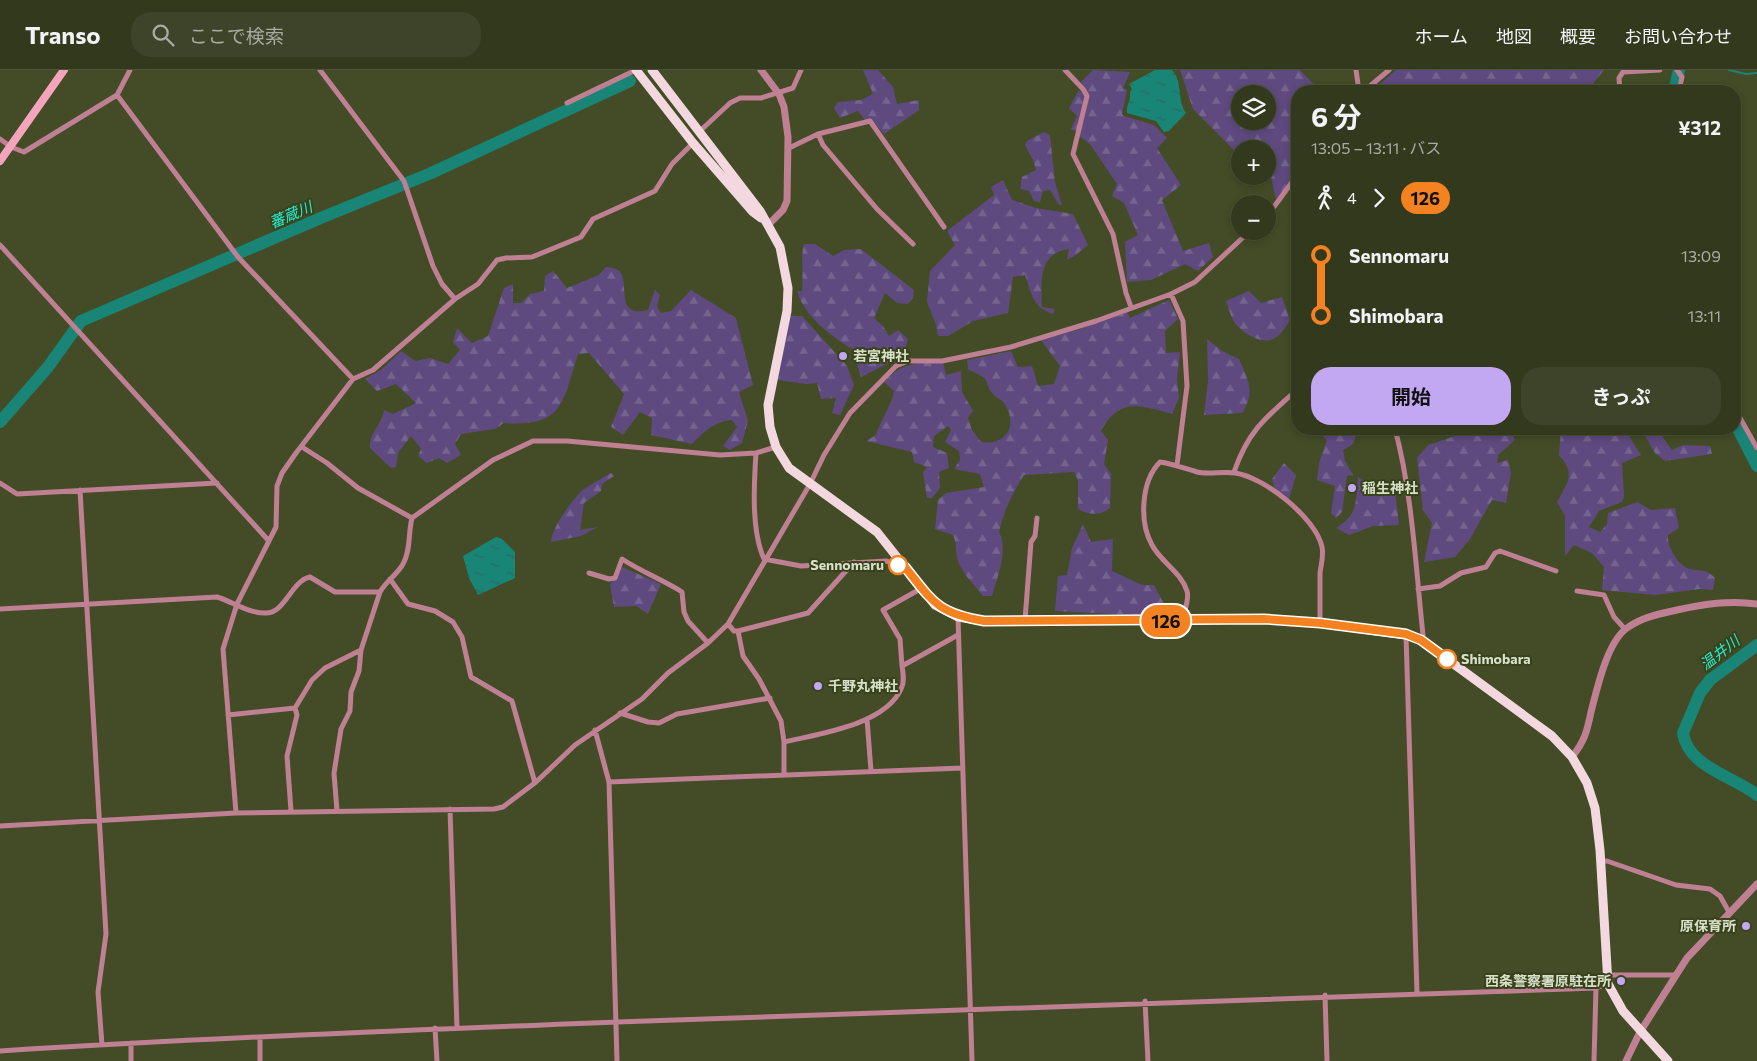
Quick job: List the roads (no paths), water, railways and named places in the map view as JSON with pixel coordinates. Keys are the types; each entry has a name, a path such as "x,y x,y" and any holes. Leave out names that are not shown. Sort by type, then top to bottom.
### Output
{"main road":[{"path":"0,161 64,70"},
{"path":"636,70 693,143 753,212 769,224"},
{"path":"652,70 769,224 780,247 788,288 787,311 768,405 770,427 776,447 789,468 877,532 935,605 958,617 984,621 1264,619 1320,623 1406,634 1421,640 1552,736 1572,757 1587,783 1595,808 1608,980 1622,1011 1668,1061"}],"street":[{"path":"0,139 11,147 24,152 117,95 130,70"},
{"path":"320,70 404,181 433,266 442,284 455,299"},
{"path":"567,103 636,70"},
{"path":"761,70 779,94 784,107 789,148 788,201 783,210 769,224"},
{"path":"699,132 730,103 740,98 761,98 779,94 793,88 801,70"},
{"path":"1065,70 1087,96 1073,154 1113,234 1126,293 1131,307"},
{"path":"1356,70 1358,85"},
{"path":"1371,85 1389,70"},
{"path":"1620,85 1619,78 1623,72 1660,70"},
{"path":"1677,70 1682,77 1681,85"},
{"path":"117,95 236,254 353,379"},
{"path":"789,148 818,134 870,121 944,227"},
{"path":"818,134 823,145 878,209 913,244"},
{"path":"236,813 223,649 237,604 276,526 277,486 282,473 353,379 373,370 455,299 478,284 497,260 532,257 581,237 593,219 650,195 655,191 672,164 693,143"},
{"path":"1276,204 1291,184"},
{"path":"0,826 236,813 494,809 503,807 535,783 575,745 642,699 668,673 708,643 728,624 850,413 896,366 908,361 942,360 1011,346 1096,321 1171,294 1195,282 1240,240"},
{"path":"0,244 268,540"},
{"path":"1171,294 1183,321 1187,386 1177,464"},
{"path":"1234,472 1241,450 1262,420 1291,395"},
{"path":"1741,420 1757,448"},
{"path":"1396,435 1403,467 1418,589 1423,635 1421,640"},
{"path":"337,810 334,773 341,729 350,711 351,692 359,671 361,650 380,592 402,565 408,551 412,518 493,460 533,441 567,441 720,455 756,453 776,447"},
{"path":"302,447 328,463 358,488 412,518"},
{"path":"756,453 753,487 759,549 764,559"},
{"path":"1183,621 1188,593 1178,576 1152,546 1144,515 1147,484 1160,462 1177,464 1198,472 1234,472 1261,482 1290,503 1319,537 1323,554 1320,623"},
{"path":"0,483 17,494 217,483"},
{"path":"80,490 106,934 98,992 102,1044"},
{"path":"1025,620 1031,542 1036,536 1037,518"},
{"path":"1418,589 1440,586 1460,573 1486,567 1495,553 1500,551 1556,571"},
{"path":"764,559 801,566 886,561 905,567"},
{"path":"588,572 609,579 615,578 622,560 642,572 669,584 682,592 684,612 688,621 708,643"},
{"path":"728,624 734,631 738,631 808,613 854,562"},
{"path":"0,609 217,597 237,604 246,610 266,613 272,612 302,578 310,577 335,592 380,592"},
{"path":"390,579 408,604 435,611 453,622 462,637 471,677 512,701 535,783"},
{"path":"784,742 832,731 867,719 885,708 901,689 903,677 900,638 883,610 922,588"},
{"path":"1577,591 1604,595 1614,617 1625,629"},
{"path":"1572,757 1584,743 1599,683 1611,652 1625,629 1646,617 1688,608 1739,601 1757,604"},
{"path":"958,617 972,1061"},
{"path":"738,631 743,656 770,698 781,721 784,742 784,775"},
{"path":"1406,634 1417,994"},
{"path":"902,666 958,635"},
{"path":"291,811 287,756 297,715 295,708 312,680 325,668 361,650"},
{"path":"620,713 648,722 659,722 677,714 770,698"},
{"path":"228,715 295,708"},
{"path":"867,719 870,772"},
{"path":"595,730 609,782 617,1061"},
{"path":"609,782 962,768"},
{"path":"450,809 457,1028"},
{"path":"1600,860 1607,860 1676,884 1710,889 1720,896 1730,912"},
{"path":"1626,1061 1640,1032 1687,958 1757,884"},
{"path":"0,1051 131,1042 435,1028 970,1007 1596,988 1608,980 1675,975"},
{"path":"1594,1061 1596,988"},
{"path":"1325,995 1327,1061"},
{"path":"1145,1001 1148,1061"},
{"path":"435,1028 436,1061"},
{"path":"260,1036 260,1061"},
{"path":"131,1042 131,1061"}],"water":[{"path":"1155,70 1172,70 1178,80 1183,108 1186,113 1169,131 1164,132 1156,121 1127,113 1132,89 1129,84"},
{"path":"496,537 502,539 515,552 515,578 478,595 469,578 463,556"}],"waterway":[{"name":"温井川","path":"1675,85 1679,70"},
{"path":"1729,70 1746,74 1757,73"},
{"name":"蕃蔵川","path":"0,422 48,367 81,321 323,217 429,174 630,81"},
{"name":"温井川","path":"1741,435 1757,466"},
{"name":"温井川","path":"1757,645 1710,680 1700,693 1683,733 1687,745 1702,763 1757,795"}],"place":[{"name":"若宮神社","path":"843,356"},
{"name":"稲生神社","path":"1352,488"},
{"name":"Sennomaru","path":"898,565"},
{"name":"Shimobara","path":"1447,659"},
{"name":"千野丸神社","path":"818,686"},
{"name":"原保育所","path":"1746,926"},
{"name":"西条警察署原駐在所","path":"1621,981"}]}
